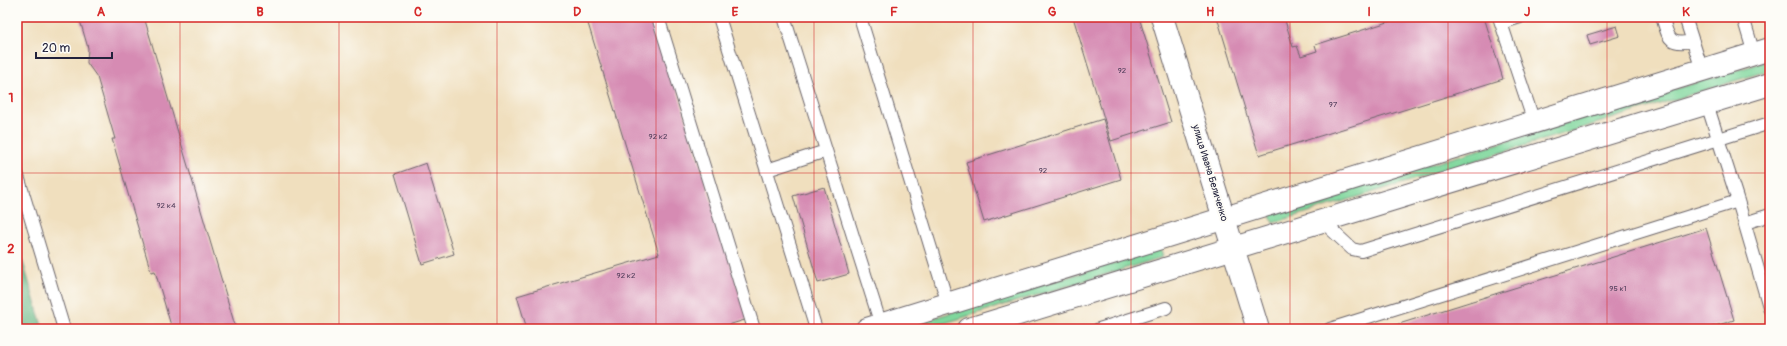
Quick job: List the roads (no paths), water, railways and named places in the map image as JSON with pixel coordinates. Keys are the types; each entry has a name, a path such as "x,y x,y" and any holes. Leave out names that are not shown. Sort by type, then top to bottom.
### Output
{"street":[{"name":"улица Ивана Беличенко","path":"1162,17 1258,329"},
{"path":"874,327 1762,51"},
{"path":"969,329 1770,84"}],"lane":[{"path":"658,17 754,329"},
{"path":"719,17 816,329"},
{"path":"784,17 826,151 874,327"},
{"path":"860,17 948,304"},
{"path":"1520,17 1500,20 1534,122"},
{"path":"1662,17 1668,36 1673,41 1680,44 1693,41"},
{"path":"1685,17 1702,70"},
{"path":"1743,17 1762,51"},
{"path":"1707,104 1738,200 1770,310"},
{"path":"1322,221 1352,249 1361,252 1770,123"},
{"path":"767,170 826,151"},
{"path":"17,173 64,329"},
{"path":"1330,329 1738,200"},
{"path":"1745,223 1770,215"},
{"path":"1099,329 1166,308"}]}
